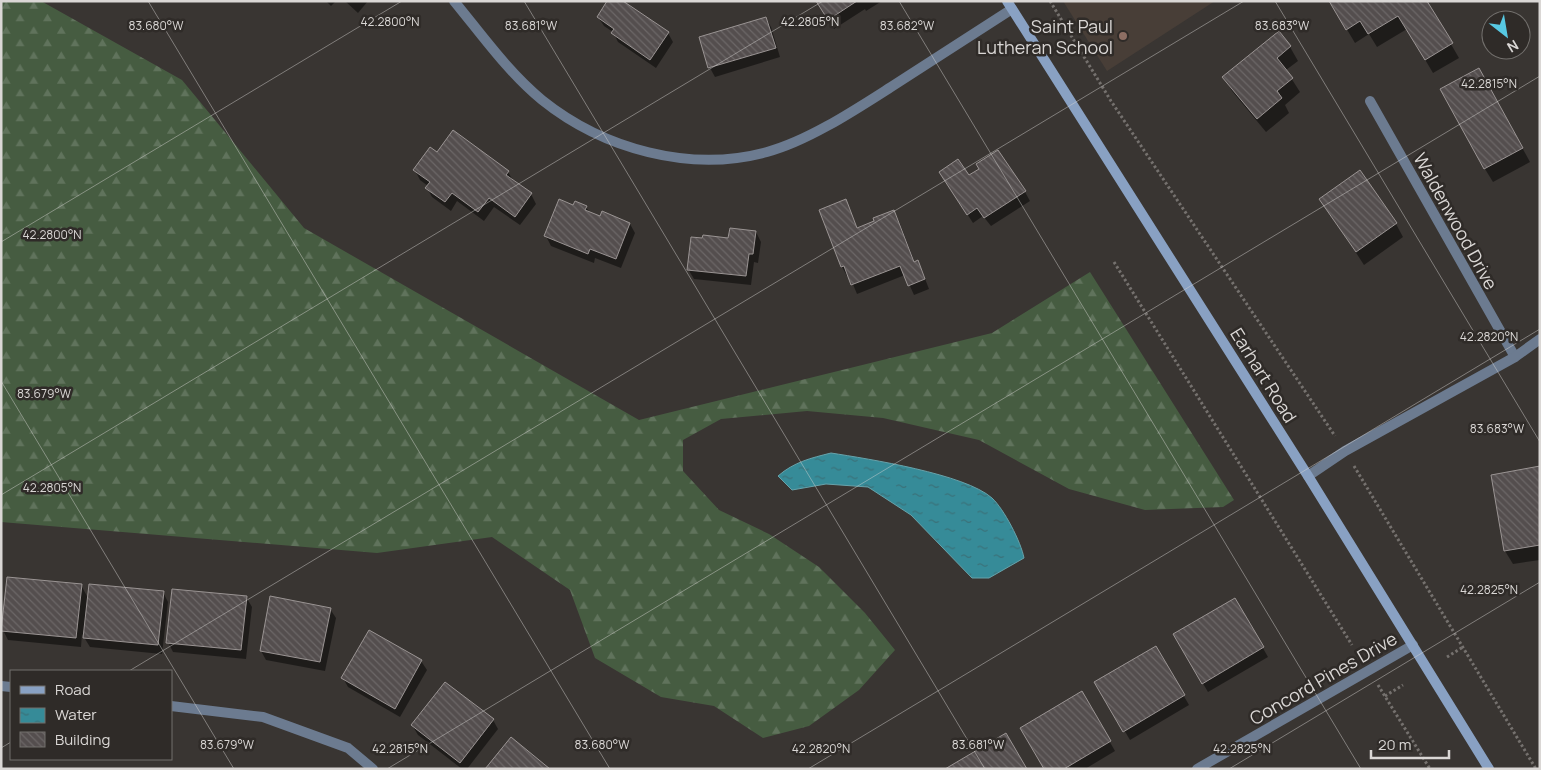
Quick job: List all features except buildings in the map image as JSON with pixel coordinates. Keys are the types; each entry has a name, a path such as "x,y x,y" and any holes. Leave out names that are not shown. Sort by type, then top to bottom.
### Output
{"street":[{"path":"454,1 511,71 542,100 577,124 611,141 648,152 692,159 734,159 768,152 800,139 845,117 1009,5"},
{"name":"Earhart Road","path":"1009,5 1308,476 1489,769"},
{"name":"Waldenwood Drive","path":"1370,101 1515,357"},
{"path":"1308,476 1345,451 1515,357 1540,339"},
{"name":"Concord Pines Drive","path":"1197,769 1413,645"},
{"path":"172,706 263,717 348,748 373,769"}],"path":[{"path":"1050,1 1111,101 1345,451 1536,769"},
{"path":"1114,262 1352,645"},
{"path":"1447,657 1462,647"},
{"path":"1378,685 1430,769"},
{"path":"1385,696 1403,685"}],"shaded area":[{"name":"Saint Paul Lutheran School","path":"1063,1 1215,1 1107,71"}],"green space":[{"path":"1,1 41,1 182,80 304,228 639,420 992,333 1090,272 1234,500 1223,507 1145,510 1069,489 979,440 883,418 807,411 721,419 683,440 683,471 719,510 769,534 819,567 865,613 895,650 859,690 809,726 763,738 714,706 661,697 595,658 570,590 492,537 377,553 1,522"}],"water":[{"path":"831,453 916,469 979,489 992,498 1002,510 1016,535 1024,558 989,578 972,578 911,515 868,487 826,484 792,490 778,476 797,464"}],"place":[{"name":"Saint Paul Lutheran School","path":"1123,36"}]}
